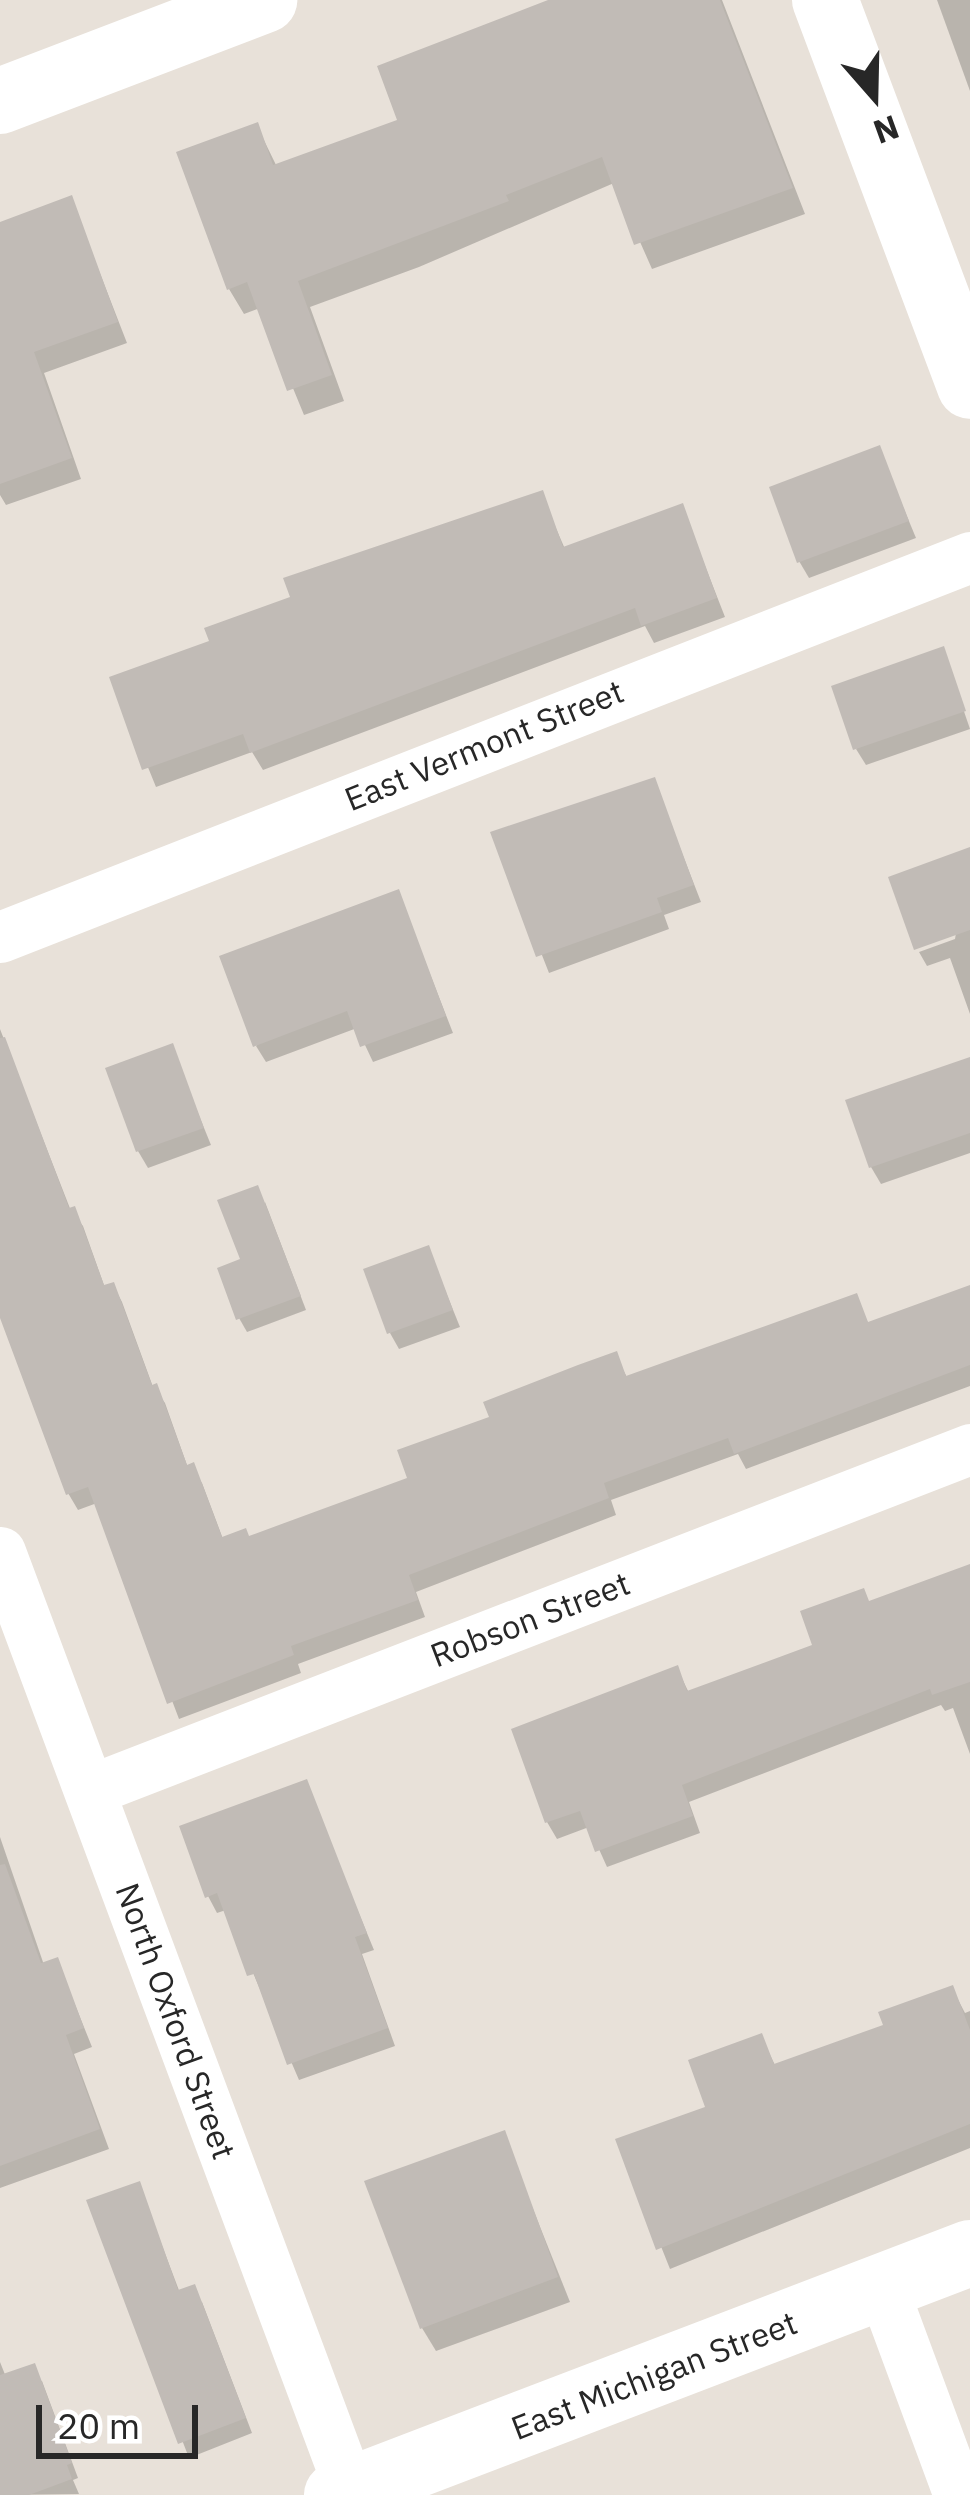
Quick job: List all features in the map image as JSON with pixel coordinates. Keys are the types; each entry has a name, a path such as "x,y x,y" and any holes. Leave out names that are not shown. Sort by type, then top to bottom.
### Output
{"main road":[{"path":"0,100 264,0"},
{"path":"825,0 970,386"},
{"name":"East Michigan Street","path":"344,2493 970,2253"}],"street":[{"name":"East Vermont Street","path":"0,937 970,557"},
{"name":"Robson Street","path":"89,1790 970,1449"},
{"name":"North Oxford Street","path":"0,1552 344,2493"},
{"path":"883,2287 959,2495"}],"building":[{"path":"548,0 720,0 793,188 634,245 602,157 506,195 509,201 298,281 332,375 287,391 247,282 227,290 176,152 258,122 273,165 397,120 377,66"},
{"path":"72,195 118,322 34,352 72,458 0,484 0,222"},
{"path":"880,445 909,521 797,563 769,487"},
{"path":"543,490 563,547 683,503 717,598 641,626 635,608 250,753 243,734 142,770 109,677 209,641 204,628 290,597 283,578"},
{"path":"944,646 966,711 853,750 831,686"},
{"path":"655,777 694,885 657,898 662,912 536,957 490,832"},
{"path":"970,847 970,930 914,950 888,877"},
{"path":"399,889 446,1016 360,1047 347,1011 253,1047 219,956"},
{"path":"5,1037 69,1208 75,1206 104,1285 114,1282 152,1385 157,1383 187,1465 194,1462 222,1537 246,1528 249,1536 407,1478 397,1450 489,1417 483,1402 578,1365 617,1351 626,1376 857,1293 868,1322 970,1285 970,1365 734,1454 728,1438 604,1483 609,1498 409,1575 418,1600 291,1646 294,1655 167,1704 88,1487 66,1495 0,1318 0,1038"},
{"path":"173,1043 204,1128 136,1152 105,1068"},
{"path":"970,1057 970,1133 869,1168 845,1100"},
{"path":"258,1185 301,1296 236,1320 217,1268 240,1259 217,1200"},
{"path":"429,1245 453,1310 387,1334 363,1269"},
{"path":"970,1564 970,1682 932,1695 930,1689 682,1785 693,1816 595,1852 580,1811 545,1823 511,1729 678,1665 687,1691 812,1645 800,1611 864,1588 869,1601"},
{"path":"307,1779 367,1933 355,1937 388,2028 287,2065 254,1974 247,1976 217,1893 205,1898 179,1826"},
{"path":"5,1864 41,1963 58,1957 84,2028 66,2035 100,2129 0,2166 0,1865"},
{"path":"953,1985 970,2030 970,2124 656,2250 615,2139 705,2107 688,2060 762,2033 774,2064 883,2025 878,2012"},
{"path":"505,2130 558,2277 420,2329 364,2181"},
{"path":"140,2181 178,2290 195,2284 246,2418 178,2444 86,2200"},
{"path":"35,2363 72,2463 67,2465 72,2479 29,2495 0,2495 0,2375"}]}
